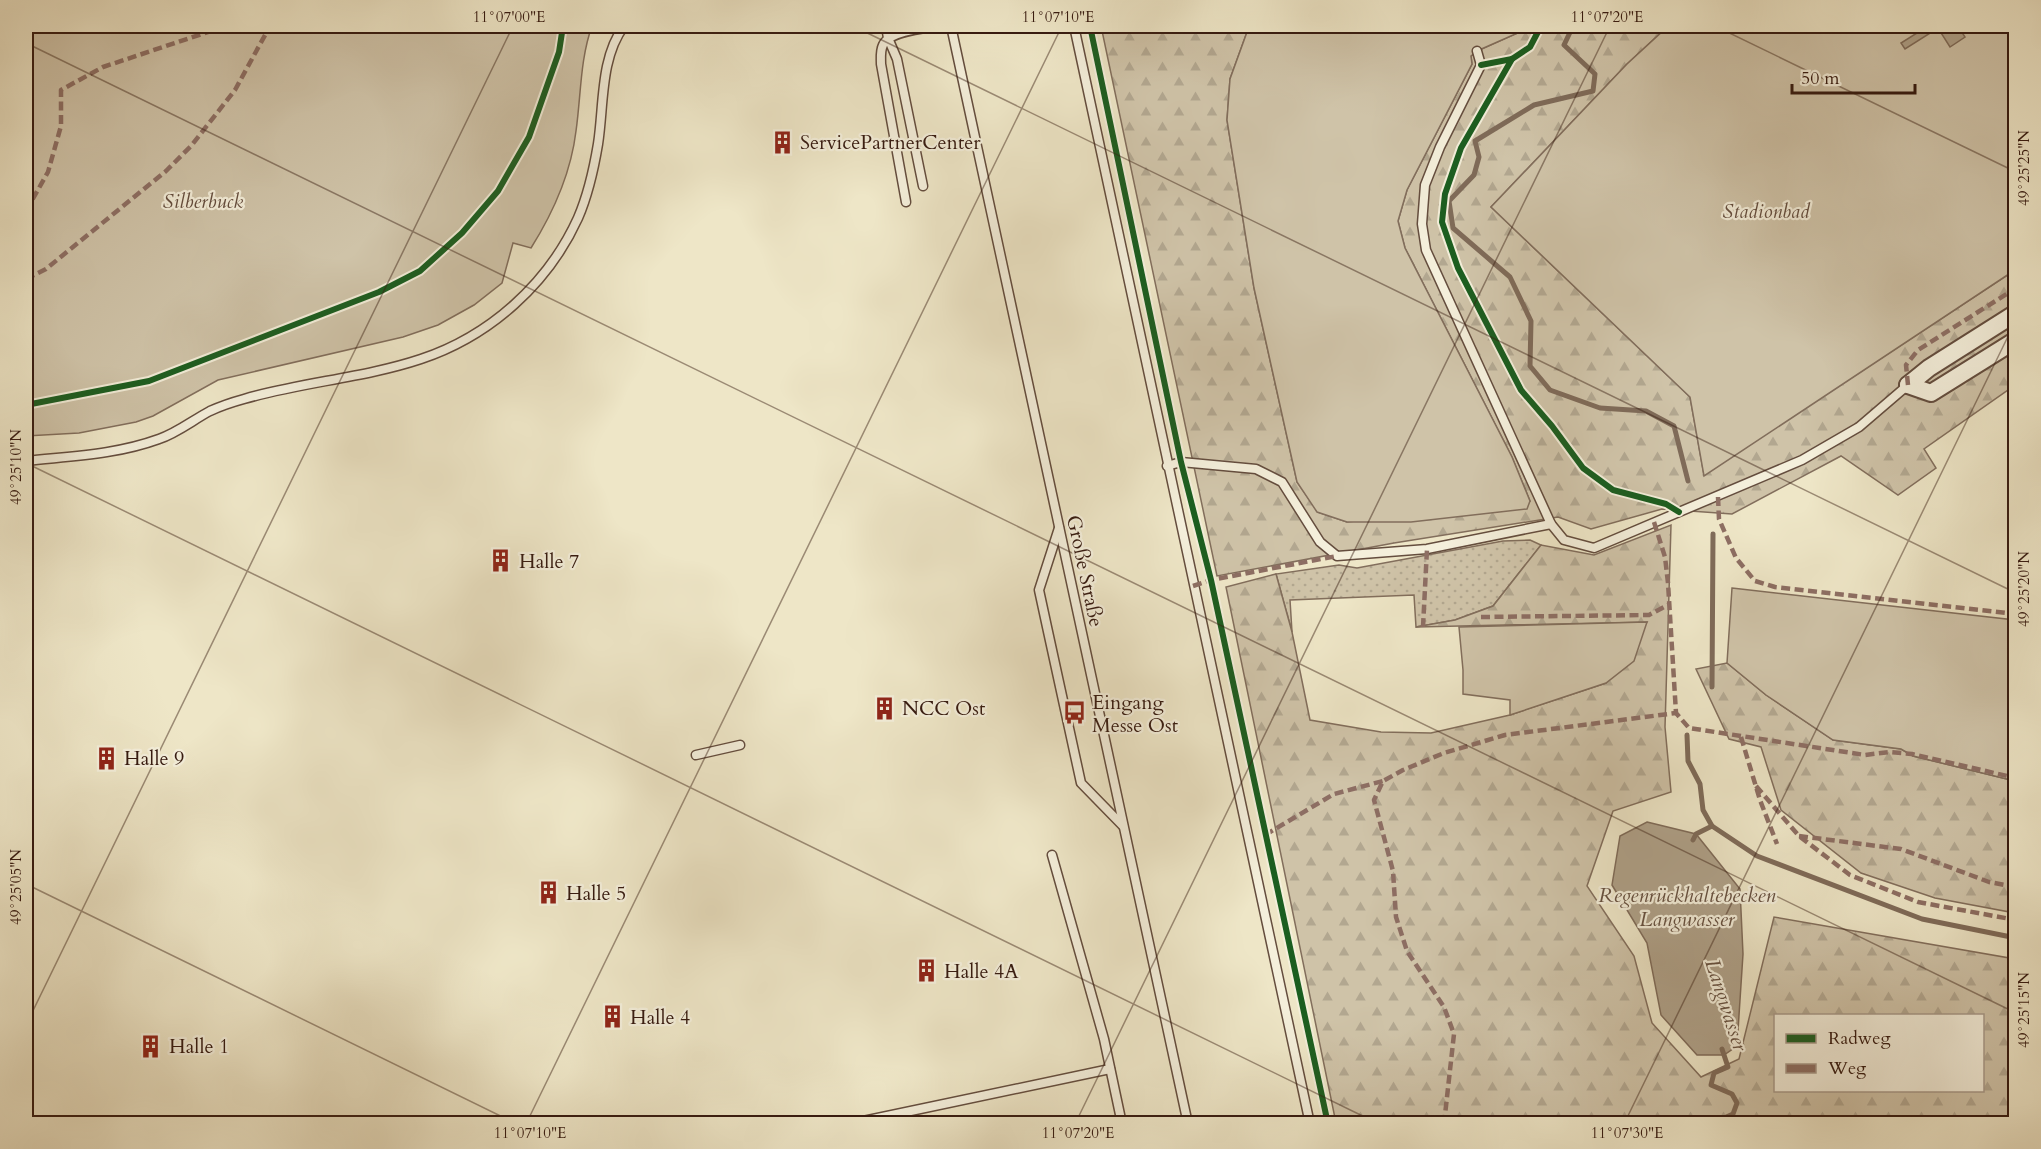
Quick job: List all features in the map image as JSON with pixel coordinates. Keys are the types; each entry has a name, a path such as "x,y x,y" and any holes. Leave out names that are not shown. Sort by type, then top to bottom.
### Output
{"street":[{"path":"1908,385 1929,368 2011,316"},
{"path":"1908,385 1931,393 2016,340"}],"lane":[{"path":"26,461 92,456 131,449 162,438 213,410 236,401 422,359 467,338 500,317 531,288 546,270 578,217 591,178 598,145 608,61 624,26"},
{"path":"885,26 897,59 923,186"},
{"path":"906,202 881,64 881,51 883,43 893,35 939,26"},
{"name":"Große Straße","path":"951,26 1188,1124"},
{"path":"1074,26 1310,1124"},
{"path":"1477,51 1481,65 1440,147 1425,185 1422,224 1426,250 1551,524 1564,540 1594,548 1802,460 1859,427 1908,385"},
{"path":"2011,316 2016,334"},
{"path":"1167,466 1181,462 1256,469 1282,482 1320,542 1337,556 1427,549 1551,524"},
{"path":"1059,527 1039,590 1081,783 1124,826"},
{"path":"696,754 740,745"},
{"path":"1052,855 1104,1040 1122,1124"},
{"path":"849,1124 1110,1069"}],"green space":[{"name":"Silberbuck","path":"26,26 592,26 583,64 574,147 560,192 531,248 513,243 502,283 474,305 438,325 403,337 218,380 153,416 136,422 79,433 26,436"},
{"path":"1101,26 1248,26 1230,79 1227,120 1254,288 1297,482 1318,512 1347,522 1530,501 1512,457 1405,248 1398,221 1407,190 1472,64 1471,56 1477,51 1520,32 1523,26 1674,26 1664,30 1627,64 1491,207 1690,397 1704,475 2015,270 2015,385 1924,449 1936,468 1898,495 1841,456 1732,514 1662,509 1591,529 1558,517 1394,543 1217,576"},
{"path":"1248,26 1523,26 1520,32 1477,51 1471,56 1472,64 1407,190 1398,221 1405,248 1512,457 1530,501 1527,509 1411,522 1347,522 1317,512 1297,482 1254,288 1227,120 1230,79"},
{"name":"Stadionbad","path":"1674,26 2015,26 2015,270 1704,476 1690,397 1491,207 1627,64 1664,30"},
{"path":"1671,525 1665,727 1671,792 1613,811 1587,886 1634,956 1652,1023 1701,1077 1739,1059 1774,917 2015,959 2015,1123 1336,1123 1226,587 1276,574 1292,632 1310,720 1381,732 1431,733 1510,715 1606,683 1647,622 1416,627 1455,620 1493,606 1541,545 1594,555"},
{"path":"1530,540 1541,545 1493,606 1455,620 1416,627 1414,595 1290,600 1292,632 1276,574 1339,565 1357,568 1503,541"},
{"path":"1732,588 2015,620 2015,781 1913,756 1901,749 1833,740 1766,695 1727,663"},
{"path":"1647,622 1634,661 1606,683 1510,715 1510,700 1463,694 1459,627"},
{"path":"1727,663 1766,695 1833,740 1901,749 1913,756 2015,781 2015,913 1935,898 1861,873 1781,810 1761,747 1729,739 1696,669"}],"water":[{"path":"1928,26 1958,26 1965,37 1950,47 1938,28 1905,49 1901,43"},
{"name":"Regenrückhaltebecken Langwasser","path":"1647,822 1696,834 1740,889 1743,954 1737,1046 1724,1055 1697,1055 1661,1015 1647,943 1612,885 1620,836"}],"waterway":[{"name":"Langwasser","path":"1573,26 1564,45 1595,74 1593,91 1534,105 1475,141 1479,157 1474,175 1449,201 1453,228 1510,277 1531,321 1530,366 1550,390 1600,408 1646,411 1674,426 1688,481"},
{"path":"1712,687 1713,534"},
{"name":"Langwasser","path":"1687,735 1688,761 1700,784 1703,810 1712,826 1696,834 1693,840"},
{"path":"1712,826 1757,856 1922,919 2016,938"},
{"name":"Langwasser","path":"1711,1124 1733,1114 1737,1103 1732,1094 1711,1085 1714,1073 1728,1067 1722,1049"}],"marked path":[{"path":"26,211 48,172 61,126 61,90 103,67 226,26"},
{"path":"26,279 46,269 166,171 191,146 235,90 270,26"},
{"path":"1908,385 1906,365 1918,350 2016,288"},
{"path":"1718,497 1719,519 1736,558 1755,581 1775,587 2016,614"},
{"path":"1654,522 1665,557 1668,583 1676,713 1689,728 1865,755 1889,752 1912,754 2016,778"},
{"path":"1423,627 1427,549"},
{"path":"1193,586 1211,580 1337,556"},
{"path":"1481,617 1649,615 1670,604"},
{"path":"1444,1124 1454,1034 1444,1007 1407,951 1396,917 1393,871 1374,800 1383,781 1444,753 1505,735 1676,713"},
{"path":"1741,737 1760,800 1777,844"},
{"path":"1265,835 1334,794 1383,781"},
{"path":"1756,786 1799,836 1850,875 1918,902 2016,920"},
{"path":"1799,836 1901,849 1989,882 2016,887"}],"cycle path":[{"path":"26,405 149,381 379,292 420,271 462,233 498,191 529,137 559,52 563,26"},
{"path":"1090,26 1181,462 1211,580 1328,1124"},
{"path":"1481,65 1512,59 1530,47 1541,26"},
{"path":"1512,59 1461,148 1445,194 1442,222 1458,268 1521,390 1552,426 1583,468 1613,490 1666,504 1679,512"}],"place":[{"name":"ServicePartnerCenter","path":"782,142"},
{"name":"Halle 7","path":"501,561"},
{"name":"NCC Ost","path":"884,708"},
{"name":"Eingang Messe Ost","path":"1074,713"},
{"name":"Halle 9","path":"106,758"},
{"name":"Halle 5","path":"548,893"},
{"name":"Halle 4A","path":"926,971"},
{"name":"Halle 4","path":"612,1017"},
{"name":"Halle 1","path":"151,1046"}]}
